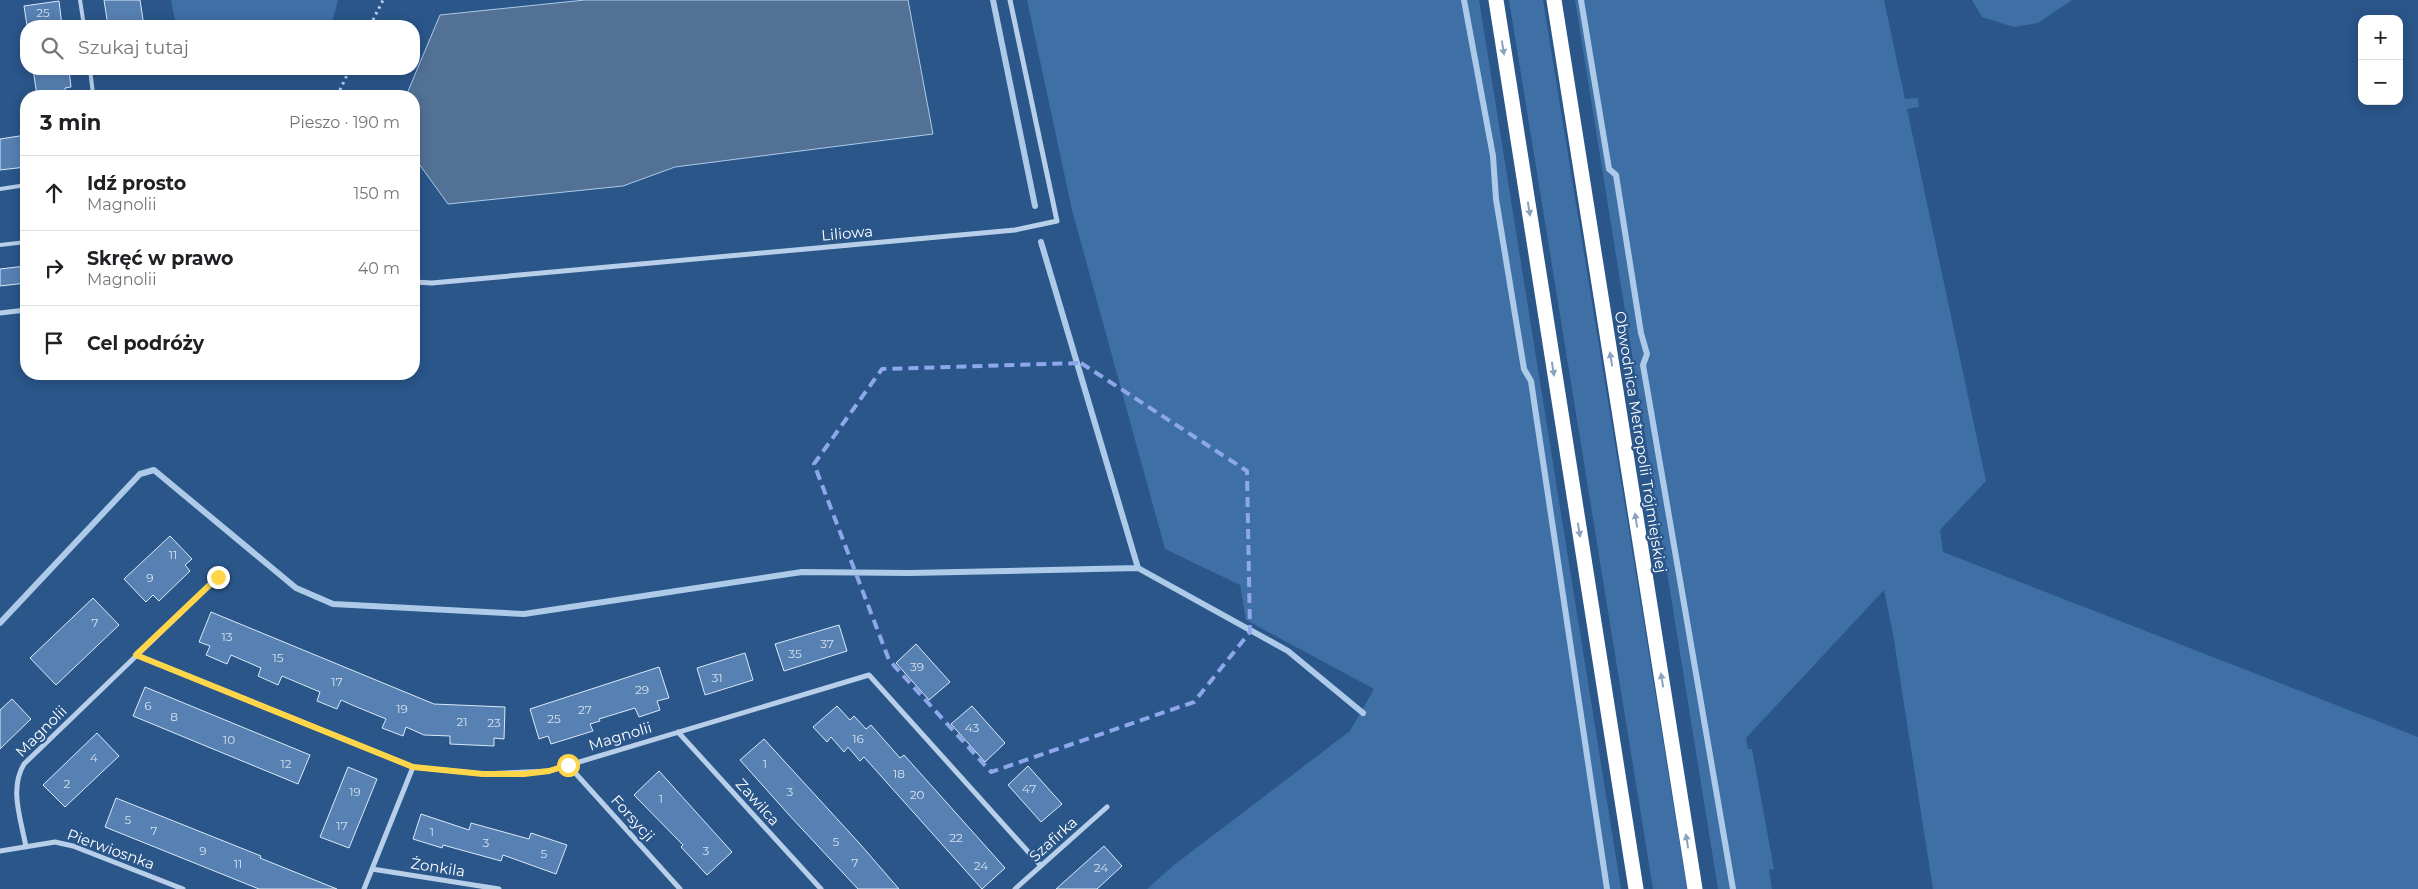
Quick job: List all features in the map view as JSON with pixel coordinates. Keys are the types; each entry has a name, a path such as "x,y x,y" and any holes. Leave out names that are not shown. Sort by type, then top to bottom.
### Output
{"highway":[{"path":"1496,0 1636,889"},
{"name":"Obwodnica Metropolii Trójmiejskiej","path":"1554,0 1695,889"}],"street":[{"name":"Liliowa","path":"420,282 432,283 1015,230 1057,221 1010,0"},
{"path":"0,313 20,311"},
{"name":"Magnolii","path":"26,846 16,787 17,775 24,764 218,577"},
{"name":"Magnolii","path":"136,655 413,767 483,774 549,771 869,675 1041,866"},
{"name":"Zawilca","path":"678,732 821,889"},
{"name":"Forsycji","path":"568,765 680,889"},
{"path":"364,889 413,767"},
{"name":"Szafirka","path":"1015,889 1107,807"},
{"name":"Pierwiosnka","path":"0,851 55,842 72,846 183,889"},
{"name":"Żonkila","path":"372,869 500,889"}],"lane":[{"path":"80,0 83,20"},
{"path":"91,75 93,90"},
{"path":"0,189 20,186"},
{"path":"0,245 20,243"}],"path":[{"path":"373,20 383,0"},
{"path":"339,90 347,75"}],"highlighted area":[{"path":"1081,363 1247,471 1250,632 1194,702 991,772 889,660 814,464 882,369"}],"shaded area":[{"path":"171,0 338,0 333,20 175,20"},
{"path":"585,0 908,0 933,134 675,167 623,186 448,204 420,165 420,90 409,90 415,75 420,75 420,63 440,15"},
{"path":"1027,0 1479,0 1621,889 1147,889 1174,865 1350,731 1374,689 1246,620 1240,585 1165,549 1072,210"},
{"path":"1509,0 1543,0 1687,889 1653,889"},
{"path":"1575,0 1884,0 1905,99 1918,98 1919,107 1907,109 1986,481 1940,530 1943,552 2418,737 2418,889 1933,889 1893,634 1884,590 1746,738 1748,749 1752,749 1774,869 1769,870 1772,889 1718,889"},
{"path":"1972,0 2072,0 2038,23 2014,27 1982,17"}],"building":[{"path":"104,0 140,0 143,20 107,20"},
{"path":"59,1 61,20 26,20 24,6"},
{"path":"34,75 70,75 71,87 65,88 65,90 36,90"},
{"path":"20,136 20,168 0,170 0,139"},
{"path":"20,267 20,284 0,286 0,269"},
{"path":"170,536 192,559 185,565 190,571 159,601 153,595 146,602 124,579"},
{"path":"93,598 119,625 56,685 30,658"},
{"path":"211,612 434,704 505,707 504,739 494,738 494,746 450,744 450,736 424,735 406,727 403,736 382,728 386,719 341,700 337,709 317,701 320,692 282,676 278,685 258,676 261,668 231,655 227,664 206,655 210,646 199,642"},
{"path":"839,625 847,651 784,671 775,644"},
{"path":"916,644 950,682 929,700 896,663"},
{"path":"745,653 753,680 705,695 697,668"},
{"path":"659,667 669,698 657,701 660,710 639,717 635,708 599,719 600,721 590,724 593,731 551,744 548,736 539,739 530,709"},
{"path":"145,687 310,755 298,784 133,716"},
{"path":"12,699 31,719 0,749 0,710"},
{"path":"837,706 850,720 854,716 866,729 871,725 900,758 904,755 1005,868 982,889 864,757 860,761 848,747 844,752 831,737 827,742 813,727"},
{"path":"972,706 1005,743 985,762 951,724"},
{"path":"97,733 119,756 65,807 43,785"},
{"path":"764,739 899,889 858,889 790,816 740,760"},
{"path":"1028,766 1062,804 1041,822 1008,785"},
{"path":"348,767 377,779 349,848 320,837"},
{"path":"659,771 732,852 707,875 681,847 683,845 634,795"},
{"path":"116,798 261,856 260,858 337,889 259,889 105,827"},
{"path":"421,814 469,830 471,823 529,839 531,833 567,845 556,874 503,855 501,861 443,845 442,848 413,839"},
{"path":"1104,846 1122,866 1097,889 1056,889"}],"waterway":[{"path":"993,0 1035,206"},
{"path":"1464,0 1493,156 1496,199 1524,369 1531,381 1607,889"},
{"path":"1581,0 1609,169 1616,175 1641,333 1647,354 1643,365 1733,889"},
{"path":"1041,242 1138,568 1288,651 1363,713"},
{"path":"0,623 140,474 154,470 296,588 333,604 524,614 802,572 910,573 1138,568"}],"route":[{"path":"218,577 136,655 413,767 483,774 524,774 549,771 568,765"}]}
